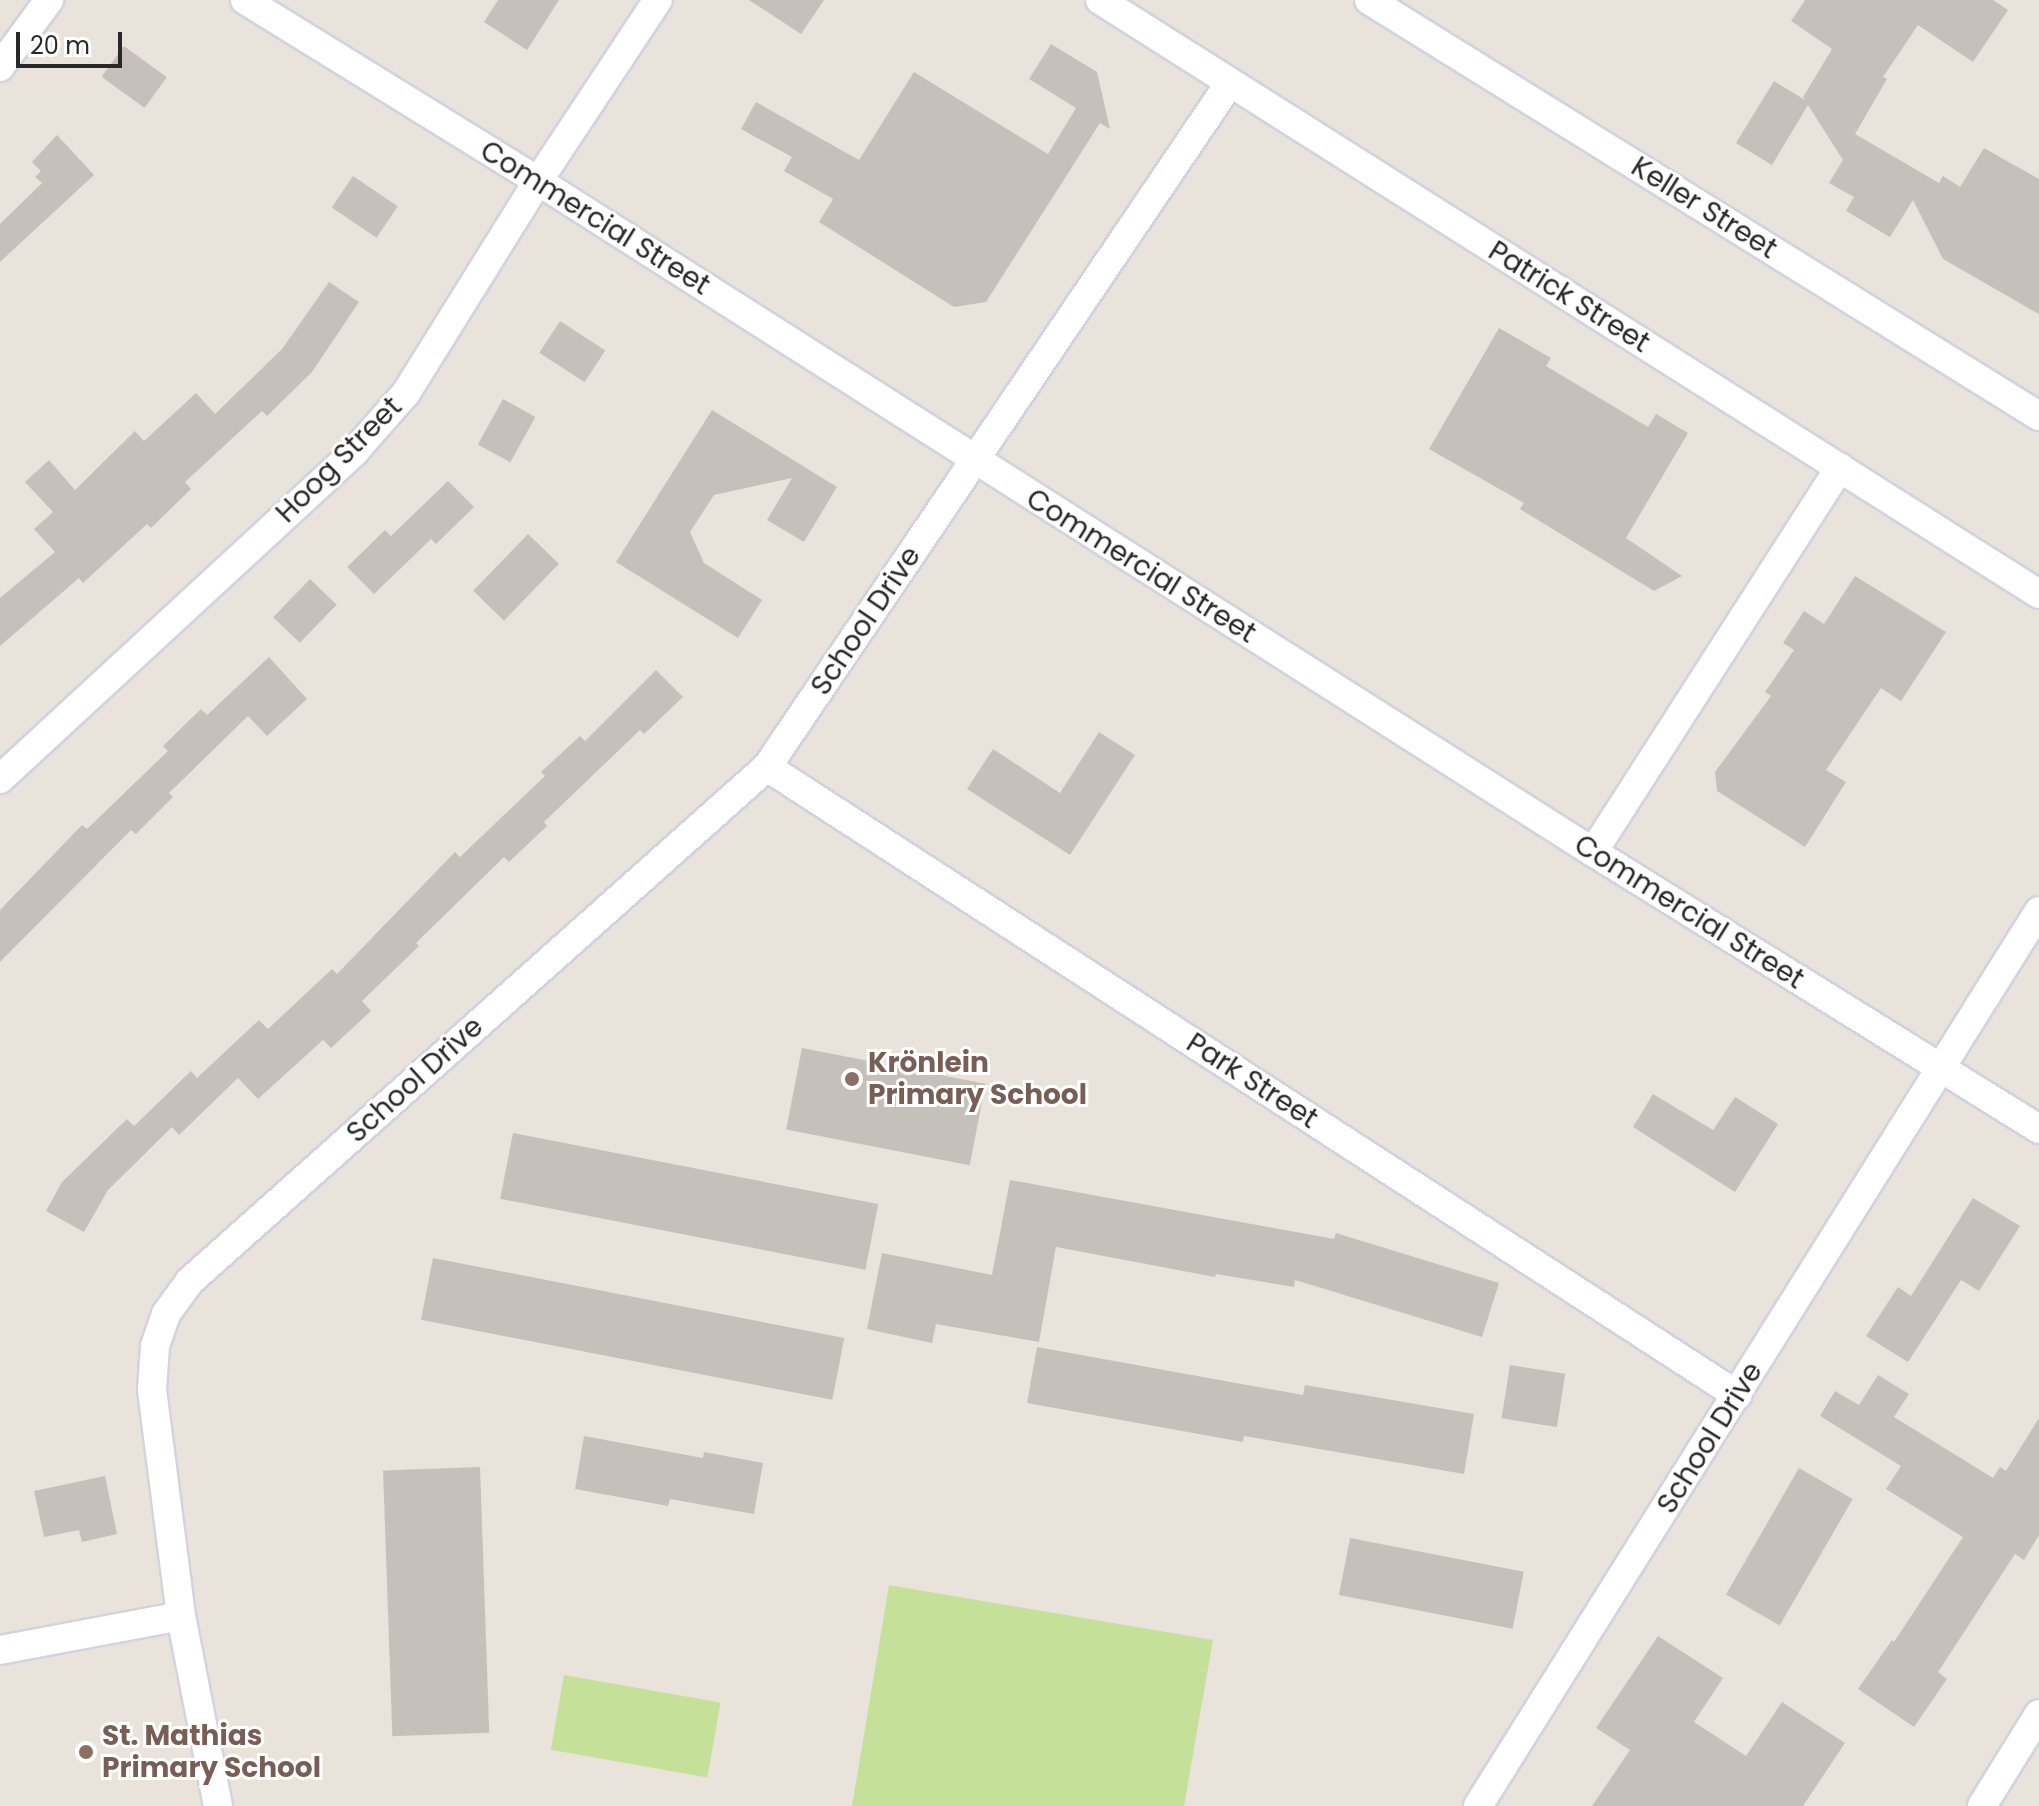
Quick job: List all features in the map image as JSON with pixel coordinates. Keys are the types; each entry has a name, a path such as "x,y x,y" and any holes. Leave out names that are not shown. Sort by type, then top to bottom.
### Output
{"street":[{"path":"0,67 49,0"},
{"name":"Commercial Street","path":"245,0 538,181 1593,852 2039,1129"},
{"name":"Hoog Street","path":"0,779 355,451 406,393 538,181 658,0"},
{"name":"Patrick Street","path":"1100,0 2039,594"},
{"name":"Keller Street","path":"1369,0 2039,416"},
{"name":"School Drive","path":"218,1806 181,1616 152,1390 155,1346 166,1314 190,1281 767,767 1229,84"},
{"path":"1593,852 1840,467"},
{"name":"Park Street","path":"767,767 1737,1395"},
{"name":"School Drive","path":"1478,1806 2039,911"},
{"path":"0,1650 181,1616"},
{"path":"1982,1806 2039,1714"}],"green space":[{"path":"889,1585 1213,1640 1184,1806 852,1806"},
{"path":"564,1675 721,1703 707,1777 551,1750"}],"building":[{"path":"498,0 559,0 527,50 484,22"},
{"path":"749,0 824,0 801,34"},
{"path":"1805,0 1993,0 2008,10 1973,62 1918,25 1883,77 1887,79 1855,134 1939,183 1943,176 1960,187 1984,148 2039,179 2039,314 1943,259 1913,200 1890,237 1846,211 1854,197 1829,183 1843,160 1808,105 1772,165 1736,143 1774,81 1805,100 1803,97 1832,49 1791,21"},
{"path":"1051,44 1097,72 1110,129 1100,123 986,302 954,307 819,222 833,199 784,171 792,157 741,129 756,102 859,160 914,72 1048,154 1076,108 1029,79"},
{"path":"124,46 167,77 145,108 102,77"},
{"path":"57,135 94,175 0,262 0,224 42,183 35,177 41,171 32,162"},
{"path":"353,176 398,206 377,238 332,208"},
{"path":"329,282 359,302 312,372 267,416 262,411 185,482 191,489 151,528 147,524 83,583 79,578 0,646 0,598 55,552 34,529 53,512 25,482 49,460 75,490 135,431 144,441 196,393 215,414 282,349"},
{"path":"560,321 605,350 585,382 539,353"},
{"path":"1499,328 1551,358 1546,366 1648,427 1656,414 1688,433 1626,538 1682,576 1654,591 1520,509 1524,503 1429,449"},
{"path":"503,399 535,417 510,462 478,444"},
{"path":"712,410 837,487 804,542 767,520 792,478 714,495 690,532 704,563 762,600 738,638 616,562"},
{"path":"448,481 474,507 436,544 431,539 374,594 347,567 385,530 391,536"},
{"path":"528,534 559,564 504,621 473,591"},
{"path":"1855,576 1946,632 1901,701 1881,688 1826,770 1846,782 1805,847 1717,791 1715,772 1771,696 1765,692 1794,650 1783,643 1804,611 1824,624"},
{"path":"310,579 337,605 300,643 273,617"},
{"path":"269,657 307,699 267,736 248,716 169,793 173,797 136,834 131,830 0,962 0,910 82,825 87,829 168,751 163,746 201,709 207,715"},
{"path":"656,670 683,697 644,734 640,730 544,822 547,826 509,862 504,857 416,943 419,946 362,1001 371,1011 331,1048 323,1040 258,1099 238,1078 179,1135 172,1127 108,1190 84,1232 46,1211 62,1182 127,1119 134,1126 191,1071 197,1078 259,1020 268,1029 332,969 337,974 455,852 460,857 545,776 541,772 580,736 585,741"},
{"path":"1099,732 1135,755 1070,855 967,789 993,749 1060,793"},
{"path":"802,1048 986,1084 970,1165 786,1129"},
{"path":"1653,1094 1713,1130 1735,1097 1778,1124 1735,1192 1633,1127"},
{"path":"513,1133 878,1204 865,1270 500,1199"},
{"path":"1010,1180 1334,1239 1336,1233 1499,1283 1482,1337 1295,1280 1294,1287 1216,1274 1215,1277 1056,1247 1039,1342 936,1324 932,1343 867,1329 882,1253 992,1275"},
{"path":"1973,1198 2020,1226 1979,1291 1961,1280 1908,1362 1866,1336 1898,1287 1911,1296"},
{"path":"433,1258 844,1338 832,1400 421,1320"},
{"path":"1037,1347 1303,1395 1305,1385 1474,1414 1464,1474 1244,1436 1243,1442 1027,1403"},
{"path":"1510,1365 1565,1374 1557,1427 1502,1418"},
{"path":"1878,1375 1909,1394 1894,1417 1993,1478 2000,1467 2006,1471 2039,1418 2039,1535 2024,1560 2015,1554 1938,1672 1947,1679 1914,1727 1858,1689 1892,1640 1894,1642 1963,1537 1886,1489 1901,1466 1820,1416 1835,1391 1859,1405"},
{"path":"584,1436 703,1458 704,1452 763,1463 754,1514 670,1499 668,1506 575,1489"},
{"path":"480,1467 489,1733 392,1736 383,1470"},
{"path":"1799,1468 1853,1499 1780,1625 1726,1594"},
{"path":"105,1476 117,1534 82,1542 79,1530 44,1537 34,1491"},
{"path":"1350,1538 1524,1572 1513,1629 1339,1595"},
{"path":"1658,1636 1723,1678 1694,1722 1746,1756 1782,1702 1845,1743 1803,1806 1592,1806 1630,1750 1596,1728"}],"place":[{"name":"Krönlein Primary School","path":"852,1079"},
{"name":"St. Mathias Primary School","path":"86,1752"}]}
